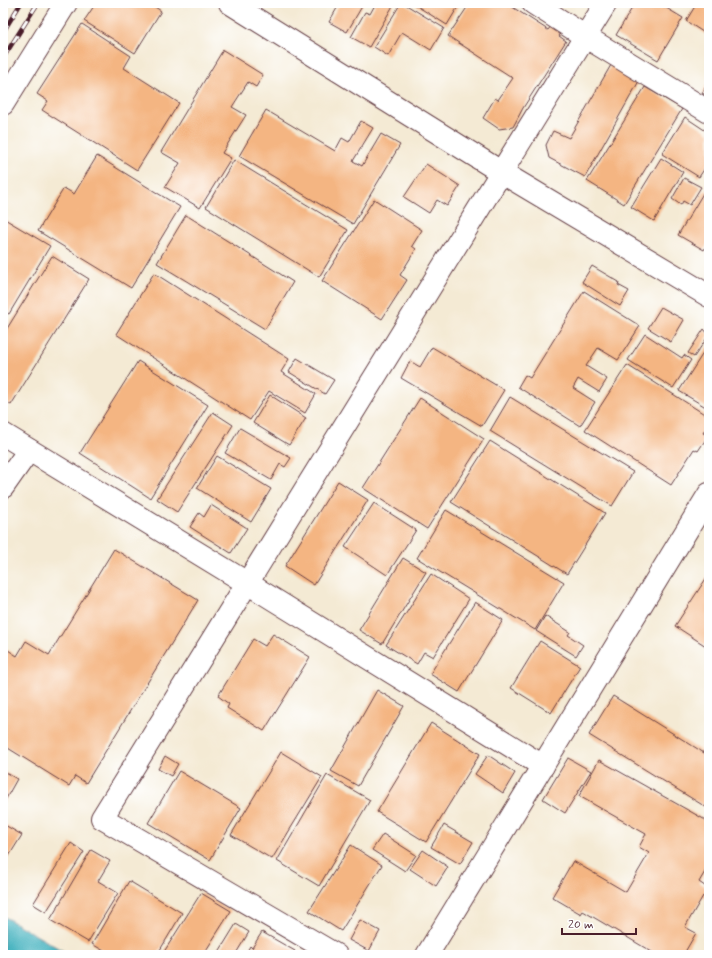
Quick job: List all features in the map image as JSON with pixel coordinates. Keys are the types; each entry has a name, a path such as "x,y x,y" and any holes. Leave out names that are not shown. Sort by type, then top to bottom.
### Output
{"street":[{"path":"3,104 66,3"},
{"path":"230,3 501,172 709,296"},
{"path":"533,3 709,112"},
{"path":"336,955 102,818 606,3"},
{"path":"3,434 543,766"},
{"path":"3,487 29,450"},
{"path":"427,955 709,494"}],"water":[{"path":"3,916 70,955 3,955"}],"building":[{"path":"96,3 149,3 161,11 135,53 84,21"},
{"path":"340,3 364,3 347,32 329,22"},
{"path":"376,3 394,4 369,47 351,37 365,12 370,14"},
{"path":"401,3 444,28 431,50 402,32 388,56 374,47"},
{"path":"412,3 455,3 459,5 447,25"},
{"path":"470,3 506,3 548,30 552,25 562,32 559,36 566,41 523,108 513,127 499,129 483,118 495,98 498,100 513,78 448,36"},
{"path":"635,3 658,3 683,18 658,60 616,35"},
{"path":"697,3 709,3 709,36 686,21"},
{"path":"82,24 131,56 124,68 179,103 137,170 42,110 48,101 37,94"},
{"path":"223,50 263,75 256,87 248,82 232,107 246,115 222,153 231,158 200,208 165,187 180,163 161,152"},
{"path":"611,65 639,81 585,177 549,158 546,145 553,131 569,138"},
{"path":"709,81 709,97 702,93"},
{"path":"645,87 682,109 624,204 587,181"},
{"path":"266,110 335,151 342,138 349,142 361,121 373,128 353,161 362,166 381,134 400,145 353,224 239,156"},
{"path":"685,117 709,133 709,162 699,177 662,154"},
{"path":"97,156 180,207 131,288 38,231 64,188 74,194"},
{"path":"661,158 683,172 654,221 631,207"},
{"path":"234,160 348,230 319,277 206,207"},
{"path":"426,164 460,186 447,206 437,200 429,213 404,197"},
{"path":"684,178 701,187 690,205 683,201 681,205 672,199"},
{"path":"705,190 709,192 709,241 704,250 678,235"},
{"path":"374,199 422,230 412,246 416,249 400,275 407,280 382,319 322,281"},
{"path":"186,215 293,282 265,329 157,263"},
{"path":"3,218 50,246 9,314 3,311"},
{"path":"52,256 89,279 11,405 3,400 3,335"},
{"path":"592,266 619,282 618,285 629,291 620,306 582,282"},
{"path":"154,273 289,359 281,372 316,394 305,413 269,391 250,420 116,334"},
{"path":"584,291 640,326 618,360 598,348 586,366 607,379 599,392 578,379 573,388 595,402 580,426 518,387 525,375 530,378"},
{"path":"661,307 684,320 671,342 648,328"},
{"path":"704,329 709,335 694,357 688,353"},
{"path":"645,334 682,358 684,355 691,360 673,388 628,360"},
{"path":"432,347 504,390 482,426 401,378 410,361 420,367"},
{"path":"707,347 709,349 709,409 679,391"},
{"path":"297,358 334,380 325,394 289,372"},
{"path":"138,361 208,405 150,498 80,453"},
{"path":"627,365 709,417 709,424 703,433 708,436 698,451 694,449 671,485 585,430"},
{"path":"270,395 306,418 289,445 253,423"},
{"path":"510,397 633,472 612,506 490,431"},
{"path":"420,398 484,439 427,529 363,488"},
{"path":"213,412 233,425 177,512 157,499"},
{"path":"240,428 291,458 285,467 280,464 271,480 225,453"},
{"path":"490,441 605,513 567,574 451,502"},
{"path":"217,456 271,489 251,522 197,488"},
{"path":"338,481 368,500 314,585 285,566"},
{"path":"374,503 416,530 387,575 345,547"},
{"path":"211,505 247,528 231,553 190,527 199,513 204,517"},
{"path":"446,510 564,582 535,630 417,558"},
{"path":"114,549 198,600 86,783 75,776 69,786 3,745 3,658 8,650 17,656 26,641 49,655"},
{"path":"403,558 426,572 382,644 359,630"},
{"path":"431,574 469,599 433,657 424,652 417,664 386,645"},
{"path":"709,574 709,648 675,626"},
{"path":"475,602 503,620 459,692 430,674"},
{"path":"545,616 570,632 568,635 583,645 576,656 536,631"},
{"path":"273,634 310,657 264,731 227,708 229,704 218,696 253,639 265,646"},
{"path":"540,641 580,666 551,713 511,688"},
{"path":"377,690 404,706 358,786 331,771"},
{"path":"613,696 709,756 709,809 589,735"},
{"path":"431,723 480,754 426,842 377,812"},
{"path":"281,752 322,777 272,859 231,835"},
{"path":"488,755 515,773 503,793 475,774"},
{"path":"165,756 178,764 171,776 158,769"},
{"path":"568,758 591,771 565,813 543,799"},
{"path":"599,760 709,822 709,865 699,882 709,889 709,897 708,899 703,896 685,927 696,933 685,952 690,955 657,955 583,911 581,914 552,897 573,861 626,892 649,853 639,847 646,834 579,796"},
{"path":"3,771 17,779 3,804"},
{"path":"179,771 241,808 210,860 148,823"},
{"path":"327,775 370,800 319,886 277,861"},
{"path":"3,824 22,835 4,864 3,863"},
{"path":"444,825 473,842 460,864 431,847"},
{"path":"383,834 416,855 405,871 372,850"},
{"path":"71,843 84,852 46,912 33,904"},
{"path":"351,845 382,865 341,931 309,911"},
{"path":"91,850 110,861 98,881 118,893 88,942 50,920"},
{"path":"423,850 448,867 436,886 410,869"},
{"path":"129,881 182,913 157,955 123,955 116,951 113,955 111,955 92,944"},
{"path":"201,893 231,911 203,955 162,955"},
{"path":"360,920 380,931 369,951 349,940"},
{"path":"236,924 249,932 235,955 217,955"},
{"path":"262,932 295,951 293,955 245,955 250,946 252,948"}],"railway":[{"path":"3,32 21,3"},
{"path":"3,58 38,3"}]}
